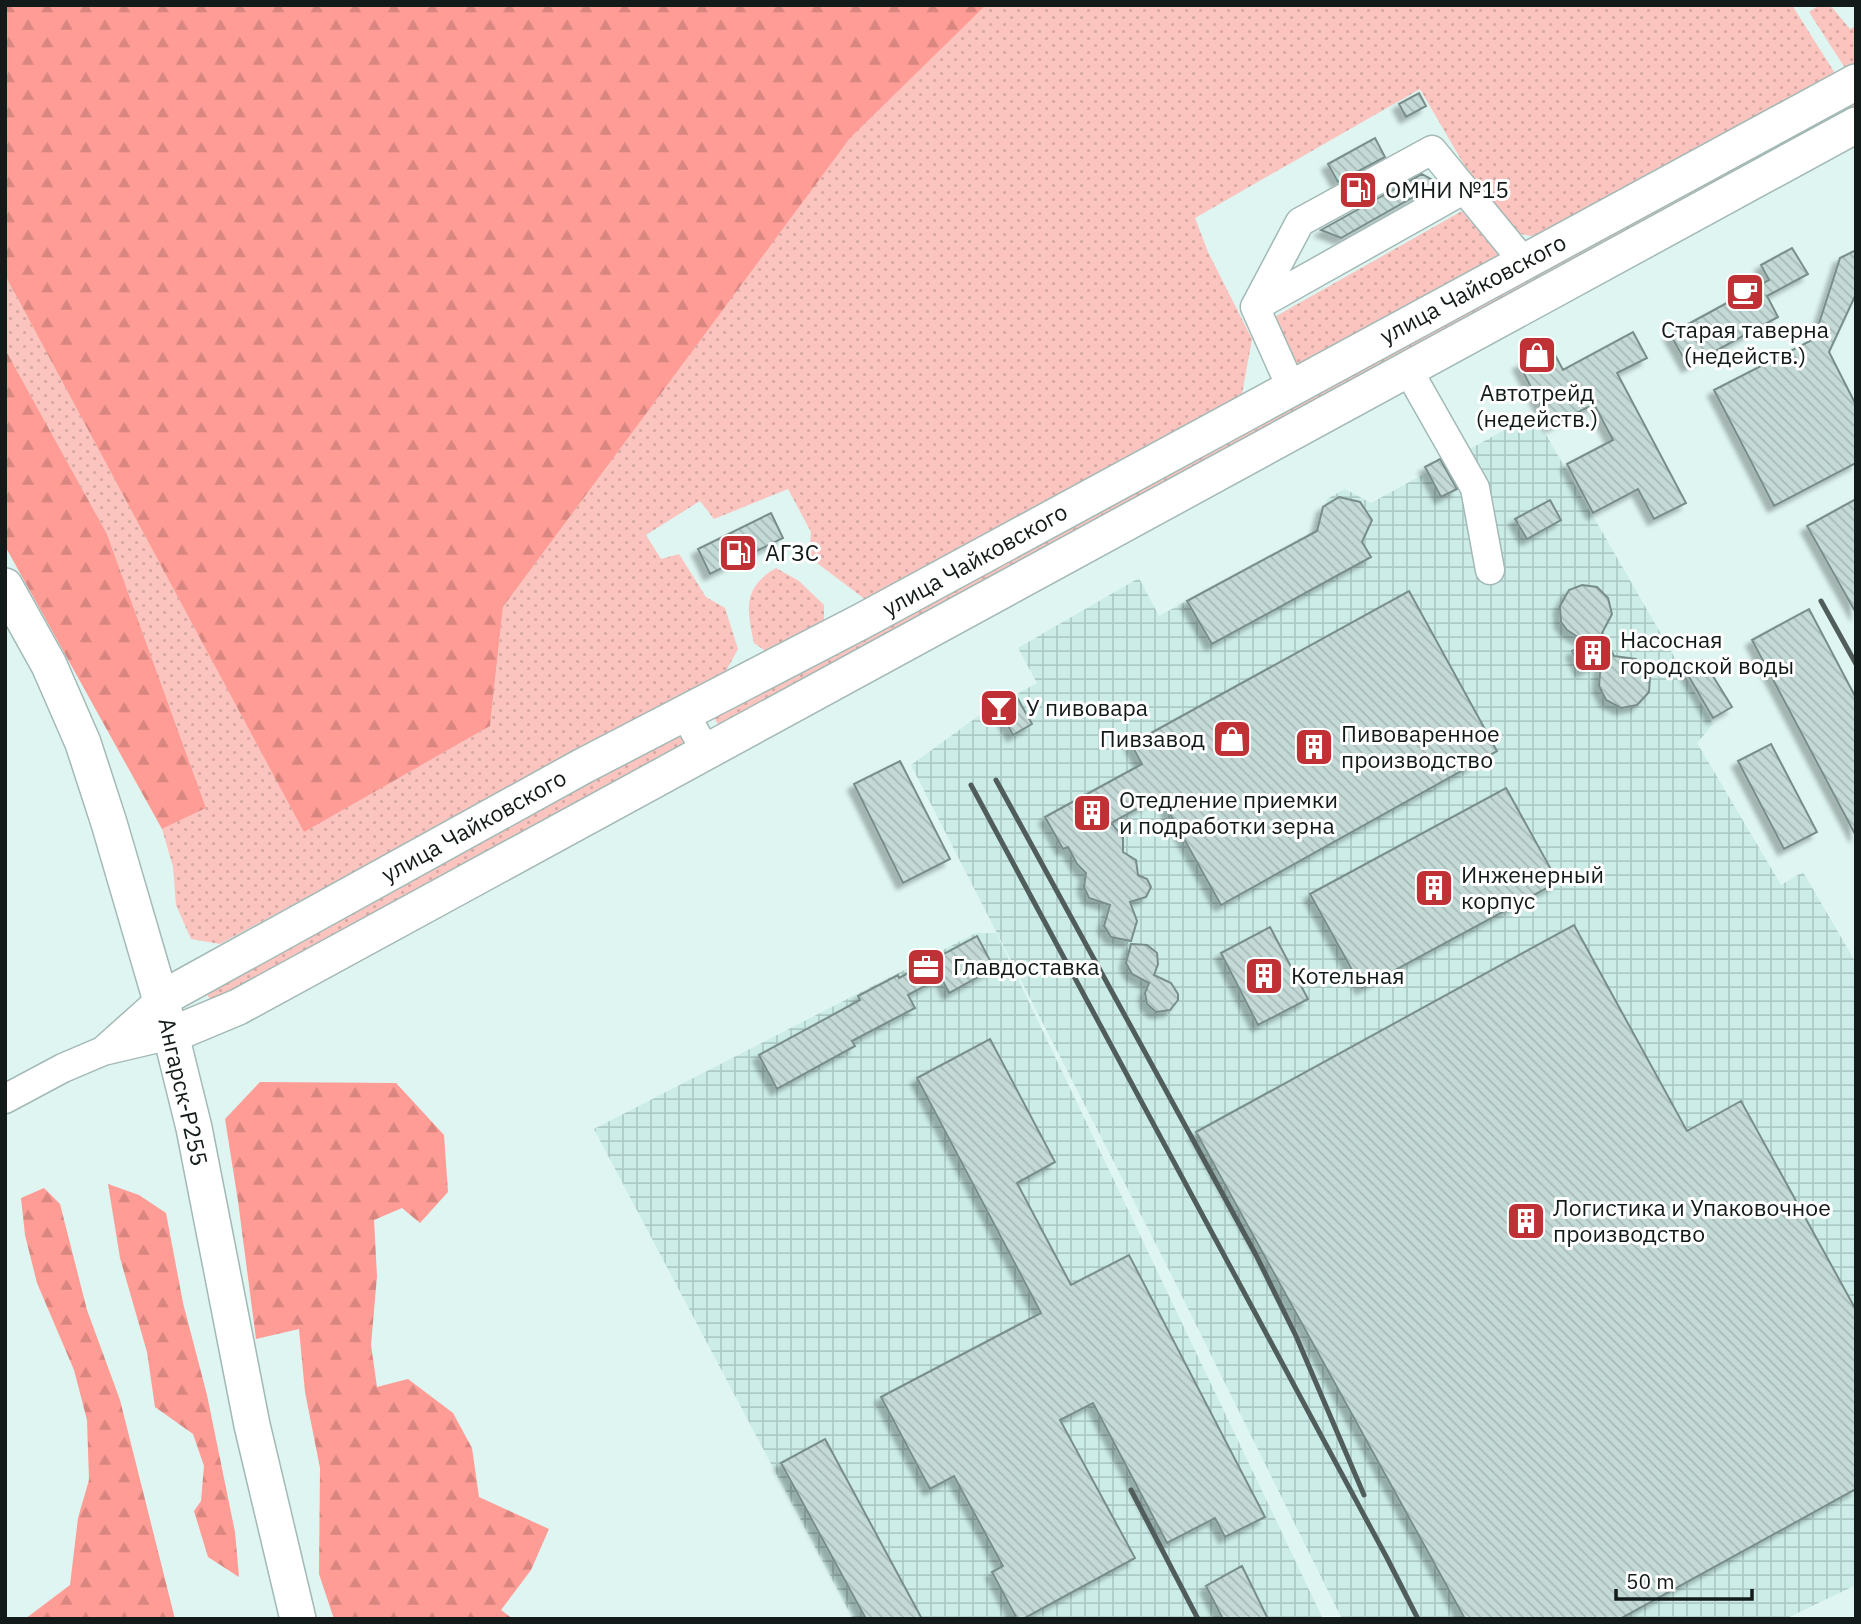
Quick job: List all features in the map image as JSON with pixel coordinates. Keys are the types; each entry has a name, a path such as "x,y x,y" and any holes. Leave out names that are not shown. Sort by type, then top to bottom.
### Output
{"main road":[{"name":"улица Чайковского","path":"161,999 583,766 864,620 1856,82"},
{"name":"улица Чайковского","path":"171,1035 238,1007 1856,125"},
{"name":"Ангарск-Р255","path":"5,586 49,666 83,743 110,823 161,999 194,1128 252,1425 298,1619"}],"street":[{"path":"1255,307 1300,222 1432,150 1524,262"},
{"path":"1255,307 1463,190"},
{"path":"1255,307 1291,387"},
{"path":"1407,368 1475,488 1490,570"},
{"path":"684,713 706,751"},
{"name":"улица Чайковского","path":"103,1051 161,999"},
{"name":"улица Чайковского","path":"5,1099 63,1068 103,1051 171,1035"}],"shaded area":[{"path":"986,5 1792,5 1836,75 1545,239 1502,230 1420,89 1195,218 1208,252 1252,339 1241,400 866,600 809,557 811,532 788,489 714,519 700,501 646,535 661,559 679,554 706,597 725,608 738,649 726,671 220,944 191,939 176,905 173,867 162,829 206,808 107,534 5,349 5,275 304,831 490,726 503,607 850,137"},
{"path":"1819,5 1830,5 1850,29 1856,26 1856,63 1845,68 1809,12"},
{"path":"1856,94 1856,115 723,732 712,715"},
{"path":"1462,211 1501,258 1301,369 1283,355 1271,319"},
{"name":"Пивзавод","path":"1534,414 1713,724 1697,743 1781,885 1803,872 1856,963 1856,1585 1785,1619 1342,1619 1165,1262 911,765 984,712 1037,683 1018,648 1139,578 1159,616 1319,528 1327,499 1345,489 1371,503"},
{"path":"776,568 799,581 824,605 824,625 767,652 754,643 750,600 757,583"},
{"path":"678,733 688,752 215,1007 204,990"},
{"path":"976,933 996,933 1323,1619 853,1619 594,1129"}],"green space":[{"path":"5,5 986,5 850,138 503,607 490,726 304,832 5,275"},
{"path":"5,349 107,534 206,808 162,829 5,546"},
{"path":"260,1082 396,1083 444,1135 448,1192 420,1223 402,1208 374,1220 377,1276 371,1345 377,1387 408,1379 453,1413 472,1448 479,1497 549,1529 531,1570 501,1610 513,1619 334,1619 319,1574 320,1468 305,1392 299,1329 256,1339 225,1119"},
{"path":"108,1184 139,1195 166,1213 183,1303 207,1395 235,1532 239,1577 208,1557 194,1511 201,1501 204,1466 193,1434 155,1407 147,1352 120,1258"},
{"path":"44,1188 60,1204 87,1310 120,1400 175,1619 25,1619 70,1585 78,1518 89,1480 87,1420 74,1370 37,1283 25,1235 21,1198"}],"building":[{"path":"1419,93 1426,106 1406,117 1399,104"},
{"path":"1375,138 1385,157 1338,182 1328,164"},
{"path":"1422,174 1438,183 1341,238 1321,230"},
{"path":"1792,248 1808,274 1767,296 1778,317 1688,366 1670,334 1769,280 1761,265"},
{"path":"1856,250 1856,294 1829,352 1856,405 1856,463 1774,506 1714,390 1814,339 1840,258"},
{"path":"1633,332 1647,358 1617,373 1686,503 1654,519 1638,489 1593,513 1567,464 1613,440 1594,404 1551,426 1519,364 1551,347 1563,370"},
{"path":"1440,459 1457,489 1441,497 1425,467"},
{"path":"1339,497 1360,502 1372,520 1362,542 1371,557 1212,644 1187,601 1317,531 1323,507"},
{"path":"1856,499 1856,613 1807,526"},
{"path":"1550,500 1561,520 1527,539 1515,519"},
{"path":"771,513 783,538 710,574 698,549"},
{"path":"1582,585 1597,587 1608,598 1612,614 1602,633 1614,656 1636,659 1647,669 1650,677 1649,692 1637,705 1621,708 1606,700 1599,686 1601,661 1582,671 1572,651 1587,643 1567,630 1561,622 1560,606 1569,590"},
{"name":"Пивоваренное производство","path":"1409,591 1497,751 1221,905 1160,796 1111,823 1123,837 1123,852 1136,860 1138,875 1147,879 1151,887 1146,897 1130,902 1137,921 1131,941 1111,937 1104,926 1110,905 1089,898 1084,887 1086,873 1077,864 1068,847 1063,849 1045,817 1142,764 1131,744"},
{"path":"1809,609 1856,698 1856,836 1752,640"},
{"path":"1703,660 1732,707 1713,718 1685,670"},
{"path":"1014,692 1032,724 1013,735 996,703"},
{"path":"1771,744 1817,832 1784,849 1738,761"},
{"path":"900,761 950,859 903,883 854,784"},
{"name":"Инженерный корпус","path":"1506,788 1558,882 1362,988 1310,894"},
{"name":"Логистика и Упаковочное производство","path":"1574,925 1687,1131 1741,1101 1856,1310 1856,1489 1620,1619 1465,1619 1196,1132"},
{"name":"Котельная","path":"1270,927 1308,999 1258,1025 1221,953"},
{"path":"977,936 994,968 949,993 941,977 908,995 915,1008 852,1041 855,1046 777,1089 759,1055 860,1000 858,996 898,975 899,978"},
{"path":"1131,944 1147,945 1157,953 1158,964 1154,975 1171,983 1178,994 1178,1000 1170,1010 1156,1012 1147,1004 1145,993 1149,983 1132,974 1126,963"},
{"path":"990,1039 1055,1162 1017,1183 1071,1285 1129,1255 1265,1517 1225,1537 1215,1518 1167,1543 1093,1403 1060,1420 1135,1558 1023,1619 1017,1619 992,1572 1003,1566 954,1476 930,1489 881,1397 1041,1313 917,1078"},
{"path":"825,1439 922,1619 866,1619 781,1463"},
{"path":"1242,1566 1268,1619 1223,1619 1206,1586"}],"railway":[{"path":"1821,601 1856,664"},
{"path":"996,780 1256,1255 1296,1336 1364,1495"},
{"path":"971,785 1418,1619"},
{"path":"1131,1490 1198,1619"}],"place":[{"name":"ОМНИ №15","path":"1358,190"},
{"name":"Старая таверна (недейств.)","path":"1745,292"},
{"name":"Автотрейд (недейств.)","path":"1537,355"},
{"name":"АГЗС","path":"738,553"},
{"name":"Насосная городской воды","path":"1593,653"},
{"name":"У пивовара","path":"999,708"},
{"name":"Пивзавод","path":"1232,739"},
{"name":"Пивоваренное производство","path":"1314,747"},
{"name":"Отедление приемки и подработки зерна","path":"1092,813"},
{"name":"Инженерный корпус","path":"1434,888"},
{"name":"Главдоставка","path":"926,967"},
{"name":"Котельная","path":"1264,976"},
{"name":"Логистика и Упаковочное производство","path":"1526,1221"}]}
